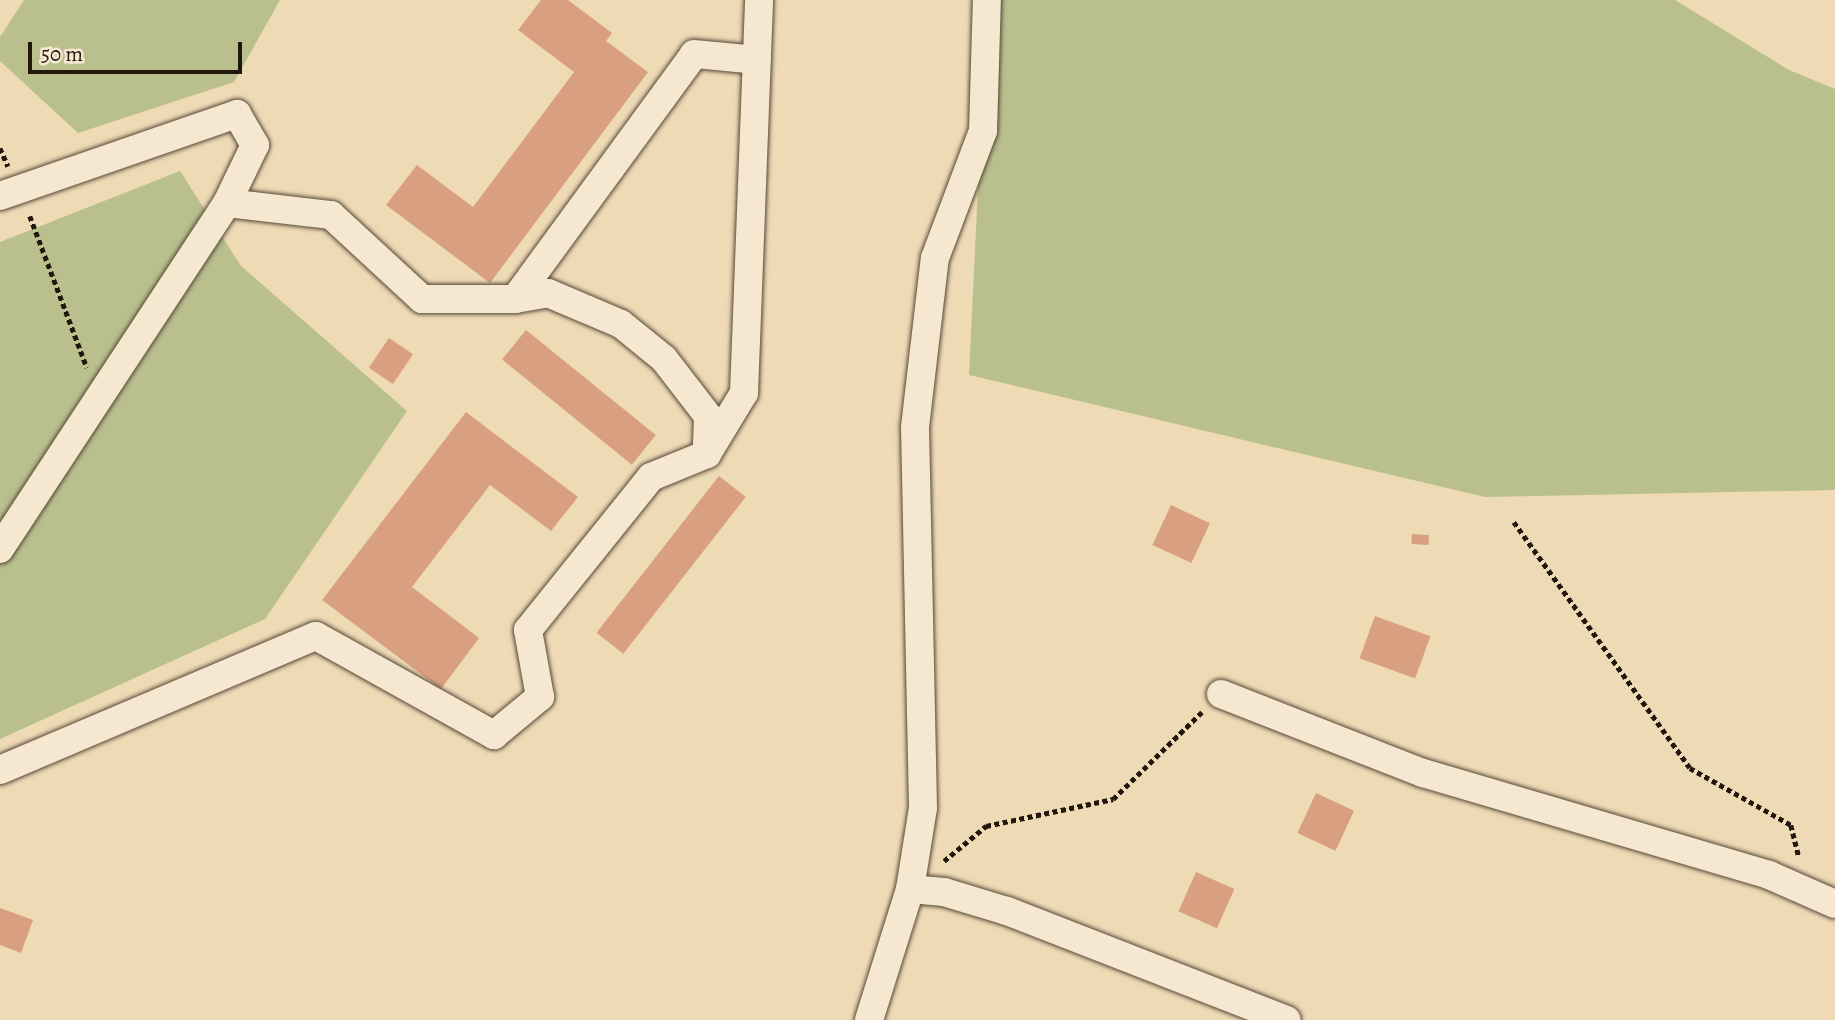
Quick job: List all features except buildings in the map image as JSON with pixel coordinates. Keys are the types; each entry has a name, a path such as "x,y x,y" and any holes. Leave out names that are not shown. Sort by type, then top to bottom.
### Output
{"street":[{"path":"0,770 316,636 494,735 540,697 528,630 651,477 707,454 744,393 759,0"},
{"path":"869,1020 910,889 923,808 915,427 935,258 983,131 987,0"},
{"path":"515,299 694,54 757,60"},
{"path":"0,549 226,203 255,145 237,114 10,193"},
{"path":"226,203 331,215 422,299 515,299 548,293 621,324 664,359 708,416 707,454"},
{"path":"1221,694 1423,773 1769,875 1835,904"},
{"path":"910,889 944,892 1007,911 1286,1020"}],"path":[{"path":"10,193 99,398"},
{"path":"1514,522 1690,768 1791,825 1808,892"},
{"path":"910,889 986,826 1113,799 1221,694"}],"green space":[{"path":"24,0 280,0 234,82 78,133 0,61 0,37"},
{"path":"987,0 1675,0 1789,70 1835,89 1835,490 1485,497 969,375"},
{"path":"180,171 241,266 407,411 265,619 0,739 0,242"}]}
